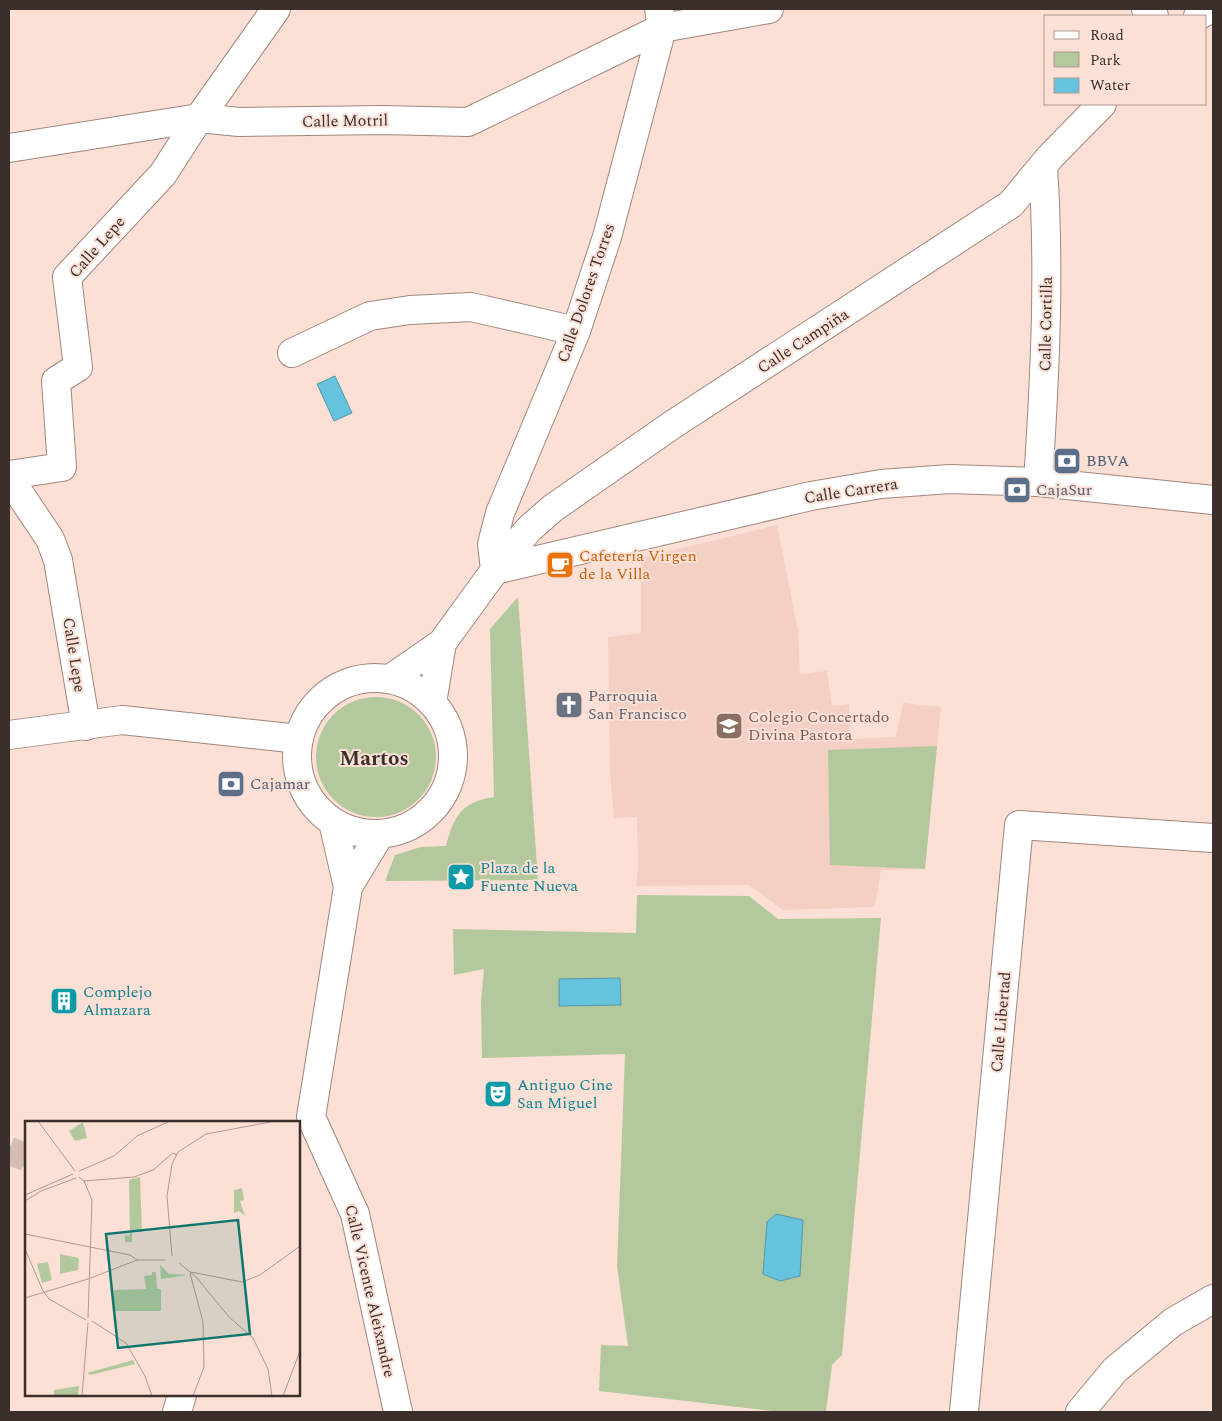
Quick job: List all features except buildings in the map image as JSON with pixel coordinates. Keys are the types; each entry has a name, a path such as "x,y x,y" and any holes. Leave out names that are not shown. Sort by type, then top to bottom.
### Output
{"street":[{"name":"Calle Lepe","path":"86,726 58,560 50,539 9,477 62,466 56,381 78,367 66,277 162,174 198,118 276,9"},
{"name":"Calle Motril","path":"9,148 198,118 239,122 383,120 468,122 660,18 769,9"},
{"name":"Calle Dolores Torres","path":"496,570 492,544 500,512 576,331 607,237 660,18"},
{"name":"Calle Campiña","path":"496,570 529,529 553,508 672,425 1011,204 1101,105"},
{"name":"Calle Cortilla","path":"1038,482 1046,371 1048,247 1044,166"},
{"path":"292,353 370,316 410,310 471,307 576,331"},
{"name":"Calle Carrera","path":"496,570 811,496 881,484 950,479 1038,482 1213,500"},
{"path":"390,679 442,643 496,570"},
{"path":"432,703 442,643"},
{"path":"366,678 390,679 413,688 432,703 446,723 453,747 451,773 442,796 426,815 404,829 380,834 356,832 333,822 315,807 302,786 297,763 299,739 307,716 323,697 343,684 366,678"},
{"path":"9,735 122,720 299,739"},
{"path":"333,822 348,887"},
{"name":"Calle Libertad","path":"964,1412 1019,825 1213,838"},
{"path":"305,1124 348,887 380,834"},
{"name":"Calle Vicente Aleixandre","path":"305,1124 355,1214 398,1412"},
{"path":"1080,1412 1115,1370 1173,1322 1213,1299"},
{"path":"176,1412 182,1396"}],"shaded area":[{"name":"Colegio Concertado Divina Pastora","path":"777,525 798,631 800,674 827,671 832,706 849,704 850,739 896,737 903,703 941,707 925,869 881,870 875,907 783,910 749,885 636,886 638,869 637,817 614,818 610,773 608,637 641,633 641,558"}],"green space":[{"path":"518,597 538,880 385,881 395,855 421,847 446,846 452,826 461,812 474,802 494,797 490,629"},
{"path":"376,697 388,698 399,702 409,707 418,715 426,724 431,734 435,745 435,769 431,780 426,790 418,799 409,807 399,812 388,816 376,817 364,816 353,812 343,807 334,799 326,790 321,780 317,769 316,757 317,745 321,734 326,724 334,715 343,707 353,702 364,698"},
{"path":"937,746 925,869 830,865 828,750"},
{"path":"637,895 749,896 778,919 881,918 842,1355 832,1365 826,1412 781,1412 599,1391 601,1345 628,1346 617,1266 625,1054 482,1058 481,1001 484,969 454,975 453,929 636,933"},
{"path":"9,1145 25,1148 25,1167 9,1165"}],"water":[{"path":"335,376 352,413 334,421 317,384"},
{"path":"620,978 621,1005 559,1006 559,979"},
{"path":"776,1214 803,1220 800,1276 780,1281 763,1274 767,1222"}],"tunnel":[{"path":"9,1151 25,1157"}],"place":[{"name":"BBVA","path":"1067,461"},
{"name":"CajaSur","path":"1017,490"},
{"name":"Cafetería Virgen de la Villa","path":"560,565"},
{"name":"Parroquia San Francisco","path":"569,705"},
{"name":"Colegio Concertado Divina Pastora","path":"729,726"},
{"name":"Cajamar","path":"231,784"},
{"name":"Plaza de la Fuente Nueva","path":"461,877"},
{"name":"Complejo Almazara","path":"64,1001"},
{"name":"Antiguo Cine San Miguel","path":"498,1094"}],"district":[{"name":"Martos","path":"374,759"}]}
